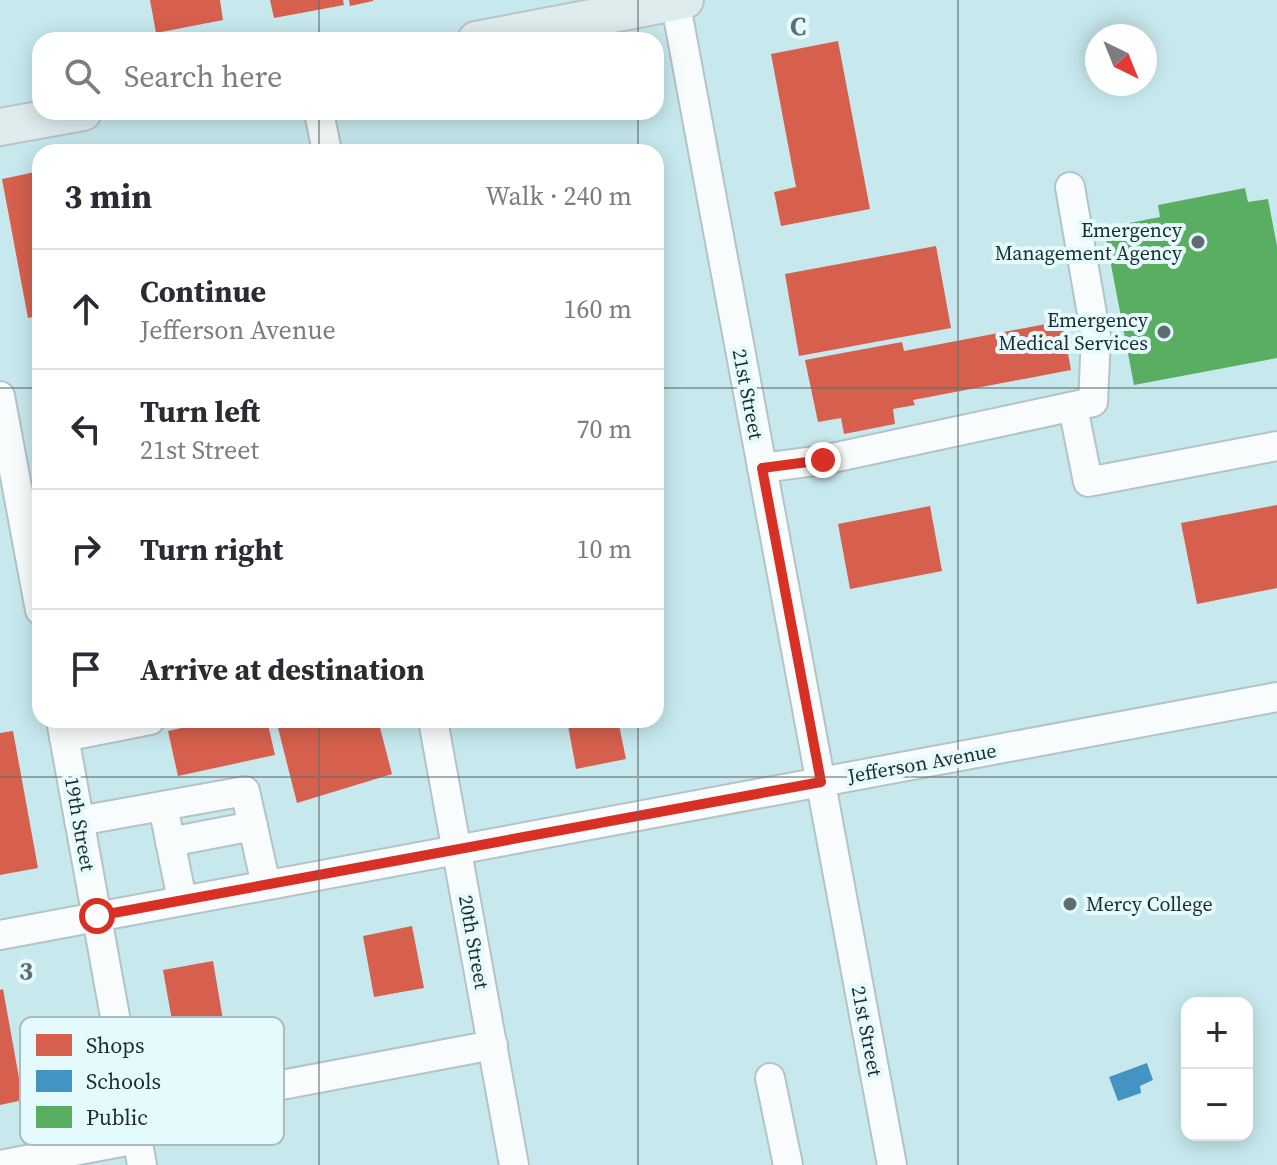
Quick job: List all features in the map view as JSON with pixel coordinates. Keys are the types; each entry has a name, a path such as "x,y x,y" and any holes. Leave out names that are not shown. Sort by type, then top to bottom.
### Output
{"main road":[{"path":"517,32 678,1"},
{"path":"0,127 39,120"}],"street":[{"name":"21st Street","path":"678,1 892,1165"},
{"path":"321,120 325,144"},
{"path":"762,468 823,460 1093,402 1096,337 1070,187"},
{"path":"0,396 32,567"},
{"path":"1073,407 1088,482 1277,446"},
{"name":"Jefferson Avenue","path":"0,935 1277,697"},
{"name":"19th Street","path":"62,728 115,1017"},
{"name":"20th Street","path":"435,728 514,1165"},
{"path":"79,821 245,791 266,885"},
{"path":"163,806 182,900"},
{"path":"170,842 253,826"},
{"path":"284,1100 493,1045"},
{"path":"770,1078 788,1165"},
{"path":"0,1165 105,1145"}],"shaded area":[{"path":"0,0 1277,0 1277,1165 0,1165"}],"building: Shops":[{"path":"150,0 220,0 223,20 156,32"},
{"path":"270,0 343,0 344,5 274,18"},
{"path":"349,0 373,0 373,1 350,6"},
{"path":"838,41 870,209 781,226 774,192 796,187 771,54"},
{"path":"32,173 32,317 28,318 2,179"},
{"path":"936,246 951,328 799,356 785,274"},
{"path":"1062,321 1071,370 913,400 915,405 893,409 895,424 844,434 841,418 818,422 805,360 902,342 904,351"},
{"path":"1277,505 1277,588 1197,604 1181,523"},
{"path":"930,506 942,571 850,589 838,524"},
{"path":"181,728 269,728 275,755 178,776 168,731"},
{"path":"278,728 380,728 392,774 297,803"},
{"path":"568,728 620,728 626,759 576,769"},
{"path":"13,731 38,868 0,875 0,733"},
{"path":"412,926 424,988 374,997 363,936"},
{"path":"213,961 223,1017 171,1017 163,970"},
{"path":"3,989 20,1083 20,1101 0,1105 0,990"}],"building: Schools":[{"path":"1147,1063 1153,1080 1140,1086 1141,1093 1118,1101 1109,1077"}],"building: Public":[{"path":"1245,188 1248,202 1268,199 1277,246 1277,358 1134,385 1104,228 1160,217 1158,205"}],"place":[{"name":"Emergency Management Agency","path":"1198,242"},
{"name":"Emergency Medical Services","path":"1164,332"},
{"name":"Mercy College","path":"1070,904"}],"route":[{"path":"97,916 821,782 762,468 823,460"}]}
